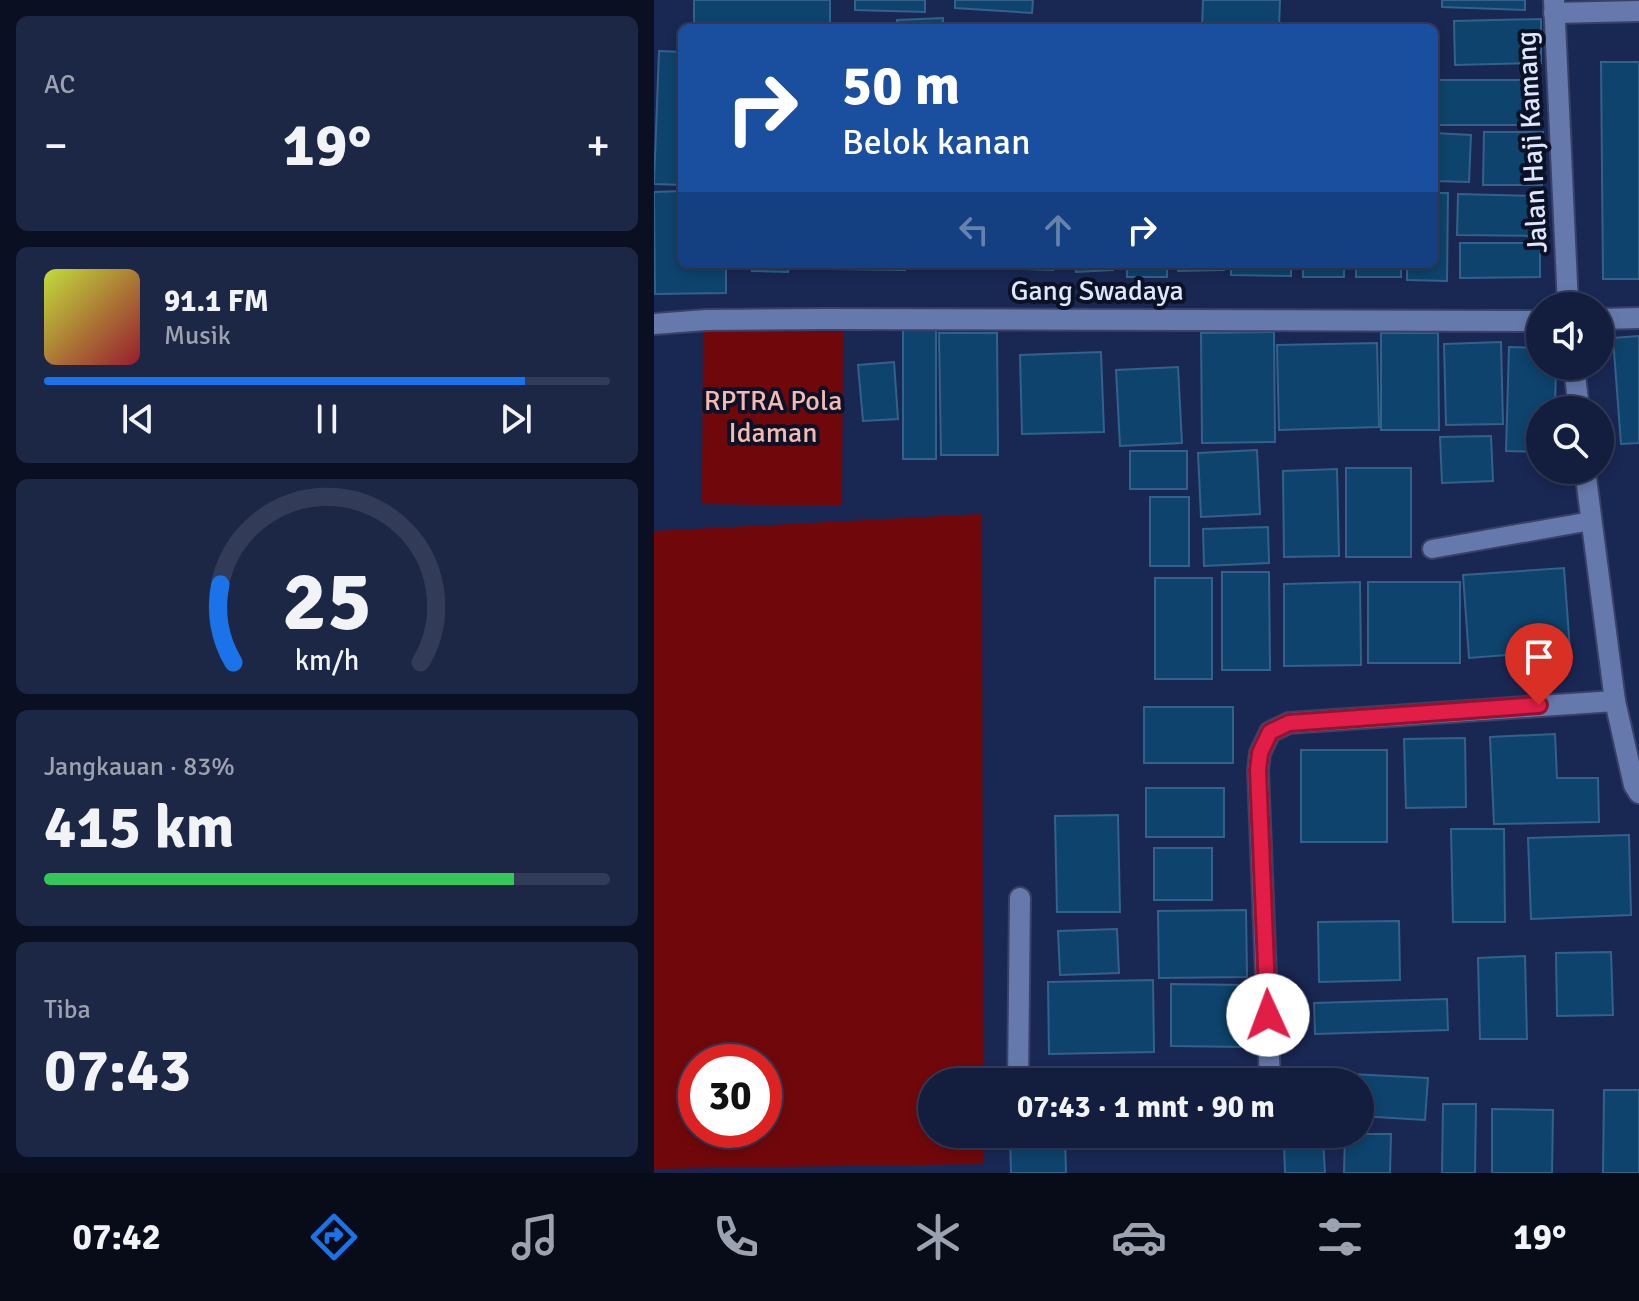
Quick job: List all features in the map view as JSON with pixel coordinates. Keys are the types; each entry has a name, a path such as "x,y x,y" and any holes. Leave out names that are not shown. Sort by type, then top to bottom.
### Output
{"street":[{"name":"Jalan Haji Kamang","path":"1567,292 1554,6 1639,11"},
{"path":"1614,319 1639,318"},
{"name":"Gang Swadaya","path":"654,324 706,320 824,319 1526,321"},
{"path":"1587,484 1615,701 1634,785 1639,793"},
{"path":"1271,1068 1258,770 1260,753 1270,732 1289,723 1615,701"},
{"path":"1018,1068 1020,898"}],"lane":[{"path":"1432,549 1591,521"}],"green space":[{"name":"RPTRA Pola Idaman","path":"703,328 843,329 842,506 702,504"},
{"path":"982,514 983,1068 918,1068 918,1148 983,1148 983,1164 654,1169 654,531"}],"building":[{"path":"694,0 830,0 830,24 694,24"},
{"path":"855,0 925,0 925,12 855,10"},
{"path":"955,0 1033,0 1032,13 955,8"},
{"path":"1203,0 1280,0 1279,24 1202,24"},
{"path":"1442,0 1525,0 1525,10 1442,7"},
{"path":"943,18 943,24 897,24 897,20"},
{"path":"1541,19 1541,63 1455,65 1454,21"},
{"path":"659,51 678,52 678,185 654,184"},
{"path":"1601,62 1639,62 1639,279 1603,279"},
{"path":"1438,80 1532,80 1532,125 1438,125"},
{"path":"1484,132 1543,132 1542,185 1483,185"},
{"path":"1438,133 1471,135 1469,182 1438,181"},
{"path":"678,191 678,268 726,268 726,293 655,294 654,192"},
{"path":"1438,193 1448,193 1447,281 1407,280 1407,268 1438,268"},
{"path":"1458,194 1541,196 1540,236 1457,235"},
{"path":"1460,243 1540,243 1540,277 1460,278"},
{"path":"752,268 788,268 788,272 752,271"},
{"path":"905,268 905,270 833,269"},
{"path":"999,268 1053,268 1053,270"},
{"path":"1076,268 1113,268 1113,270 1076,272"},
{"path":"1127,268 1167,268 1167,277 1127,277"},
{"path":"1178,268 1224,268 1224,270 1178,271"},
{"path":"1231,268 1291,268 1291,276 1231,275"},
{"path":"1303,268 1344,268 1344,277 1303,277"},
{"path":"1356,268 1401,268 1401,277 1356,277"},
{"path":"903,330 936,330 936,459 903,459"},
{"path":"1274,332 1275,442 1202,443 1201,333"},
{"path":"939,333 997,333 998,455 941,455"},
{"path":"1381,333 1438,333 1439,430 1381,430"},
{"path":"1639,336 1639,443 1621,444 1614,338"},
{"path":"1501,342 1503,424 1446,425 1444,344"},
{"path":"1377,343 1379,427 1279,430 1277,345"},
{"path":"1509,347 1526,348 1526,380 1556,380 1555,396 1526,396 1526,452 1506,451"},
{"path":"1101,352 1104,432 1022,434 1020,355"},
{"path":"894,362 898,419 863,421 858,365"},
{"path":"1178,367 1182,443 1120,446 1116,370"},
{"path":"1491,436 1493,481 1442,483 1440,437"},
{"path":"1257,450 1260,514 1201,517 1198,453"},
{"path":"1130,451 1187,451 1187,489 1130,489"},
{"path":"1346,468 1411,468 1411,557 1346,557"},
{"path":"1337,469 1339,556 1284,557 1283,471"},
{"path":"1150,497 1189,497 1189,566 1150,566"},
{"path":"1268,527 1269,563 1204,566 1203,529"},
{"path":"1564,568 1570,650 1469,658 1463,575"},
{"path":"1222,572 1269,572 1270,670 1222,670"},
{"path":"1155,578 1212,578 1212,679 1155,679"},
{"path":"1360,582 1361,665 1284,666 1284,584"},
{"path":"1368,582 1460,582 1460,663 1368,663"},
{"path":"1144,707 1233,707 1233,763 1144,763"},
{"path":"1555,734 1557,778 1598,778 1599,822 1494,824 1490,737"},
{"path":"1465,738 1466,807 1406,808 1404,739"},
{"path":"1301,750 1387,750 1387,842 1301,842"},
{"path":"1146,788 1224,788 1224,837 1146,837"},
{"path":"1118,815 1120,912 1057,912 1055,816"},
{"path":"1451,829 1504,829 1505,922 1453,922"},
{"path":"1629,835 1631,915 1531,919 1528,838"},
{"path":"1154,848 1212,848 1212,900 1154,900"},
{"path":"1246,910 1247,977 1159,978 1158,911"},
{"path":"1399,921 1400,980 1319,982 1318,922"},
{"path":"1117,929 1119,973 1060,975 1058,931"},
{"path":"1611,952 1613,1015 1557,1016 1556,953"},
{"path":"1525,956 1527,1039 1480,1039 1478,958"},
{"path":"1153,980 1154,1052 1049,1054 1048,982"},
{"path":"1171,984 1246,985 1245,1047 1171,1046"},
{"path":"1447,999 1448,1030 1315,1034 1314,1003"},
{"path":"1374,1075 1428,1078 1425,1120 1374,1117"},
{"path":"1604,1090 1639,1090 1639,1173 1603,1173"},
{"path":"1443,1104 1476,1104 1475,1173 1442,1173"},
{"path":"1492,1109 1553,1110 1552,1173 1492,1173"},
{"path":"1374,1134 1391,1134 1390,1173 1344,1173 1345,1148 1374,1148"},
{"path":"1010,1148 1065,1148 1066,1173 1011,1173"},
{"path":"1284,1148 1323,1148 1325,1173 1285,1173"}],"route":[{"path":"1268,1015 1258,770 1260,753 1270,732 1289,723 1539,705"}]}
